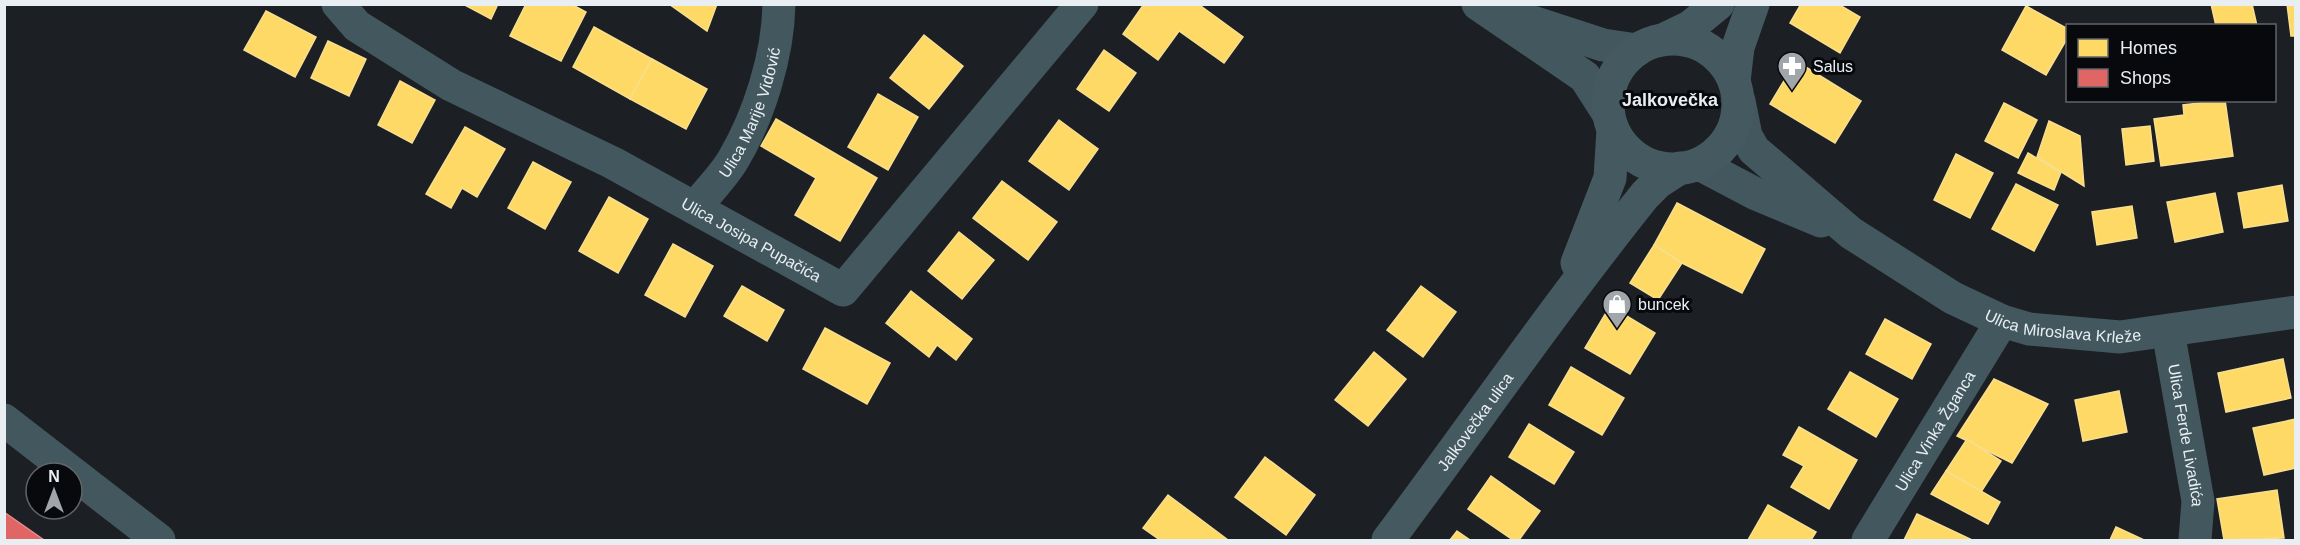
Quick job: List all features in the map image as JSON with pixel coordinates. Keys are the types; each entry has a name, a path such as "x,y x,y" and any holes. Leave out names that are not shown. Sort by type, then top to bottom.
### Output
{"main road":[{"path":"1718,4 1690,27 1637,50 1623,61 1613,77 1608,95 1611,122 1624,148 1640,160 1660,168 1690,166 1716,153 1729,138 1737,120 1738,47 1754,4"},
{"path":"1667,38 1688,40 1708,48 1724,62 1736,91"},
{"name":"Jalkovečka ulica","path":"1561,301 1603,202 1614,156 1611,122"},
{"name":"Jalkovečka ulica","path":"1388,540 1493,399 1561,301 1645,195 1657,183 1690,166"}],"street":[{"name":"Ulica Josipa Pupačića","path":"338,4 357,26 451,85 613,163 843,290 1082,4"},
{"name":"Ulica Marije Vidović","path":"695,208 732,160 761,98 779,24 779,4"},
{"path":"1479,4 1603,45 1637,50"},
{"path":"1479,4 1586,76 1611,122"},
{"name":"Ulica Miroslava Krleže","path":"1736,91 1746,136 1754,150 1851,233 1953,298 2002,321 2029,329 2120,337 2295,312"},
{"name":"Ulica Miroslava Krleže","path":"1690,166 1851,233"},
{"name":"Ulica Vinka Žganca","path":"1868,540 2002,321"},
{"name":"Ulica Ferde Livadića","path":"2168,331 2198,501 2195,540"},
{"path":"4,420 159,540"}],"building: Homes":[{"path":"463,4 498,4 491,19"},
{"path":"526,4 571,4 586,12 561,61 510,36"},
{"path":"669,4 717,4 707,31"},
{"path":"1144,4 1198,4 1243,37 1224,63 1179,31 1158,60 1123,34"},
{"path":"1801,4 1838,4 1860,17 1840,53 1790,23"},
{"path":"2211,4 2252,4 2257,24 2216,24"},
{"path":"2287,4 2296,4 2296,36 2291,36"},
{"path":"2026,6 2066,28 2066,40 2046,75 2002,50"},
{"path":"266,11 316,37 295,77 244,50"},
{"path":"594,27 652,59 630,99 573,67"},
{"path":"924,35 963,66 929,109 890,78"},
{"path":"328,41 366,59 349,96 311,78"},
{"path":"1104,50 1136,73 1109,111 1077,89"},
{"path":"652,59 707,89 686,129 630,99"},
{"path":"1796,61 1861,101 1835,143 1770,104"},
{"path":"400,81 435,100 412,143 378,125"},
{"path":"878,94 918,117 888,170 848,147"},
{"path":"2225,102 2233,156 2161,166 2154,119 2184,115 2183,105"},
{"path":"2004,103 2037,120 2018,158 1985,141"},
{"path":"776,119 877,178 840,241 795,215 816,178 761,146"},
{"path":"1059,120 1098,149 1069,190 1029,161"},
{"path":"2049,121 2080,136 2084,186 2037,157"},
{"path":"2150,126 2154,161 2126,165 2122,129"},
{"path":"465,127 505,149 477,197 462,188 451,208 426,194"},
{"path":"2028,153 2061,172 2054,190 2018,173"},
{"path":"1956,154 1993,173 1970,218 1934,200"},
{"path":"533,162 571,182 545,229 508,208"},
{"path":"1002,181 1057,222 1028,260 973,218"},
{"path":"2016,184 2058,205 2034,251 1992,229"},
{"path":"2282,185 2288,221 2244,228 2238,193"},
{"path":"2215,193 2223,232 2175,242 2167,202"},
{"path":"609,197 648,219 618,273 579,251"},
{"path":"1677,203 1765,249 1742,293 1682,263 1654,245"},
{"path":"2132,206 2137,238 2097,245 2092,212"},
{"path":"959,232 994,260 962,299 928,271"},
{"path":"673,244 713,266 685,317 645,295"},
{"path":"1654,245 1682,263 1658,300 1630,283"},
{"path":"742,286 784,310 767,341 724,316"},
{"path":"1421,286 1456,312 1423,357 1387,330"},
{"path":"911,291 972,339 956,360 937,345 929,357 886,323"},
{"path":"1610,306 1655,333 1630,374 1585,348"},
{"path":"1885,319 1931,344 1912,379 1866,354"},
{"path":"825,328 890,363 867,404 803,369"},
{"path":"1374,352 1406,379 1368,426 1335,400"},
{"path":"2283,359 2291,398 2226,412 2218,373"},
{"path":"1571,367 1624,398 1602,435 1549,405"},
{"path":"1850,372 1898,399 1876,437 1828,409"},
{"path":"1994,379 2048,404 2012,463 1957,436"},
{"path":"2119,391 2127,432 2083,441 2075,400"},
{"path":"2296,419 2296,468 2264,475 2253,428"},
{"path":"1529,424 1574,452 1554,484 1509,457"},
{"path":"1799,427 1857,460 1829,509 1791,487 1804,466 1783,455"},
{"path":"1967,439 2001,461 1981,492 1946,471"},
{"path":"1265,457 1315,495 1286,535 1235,497"},
{"path":"1946,471 2000,502 1988,524 1931,494"},
{"path":"1491,476 1540,511 1519,540 1513,540 1468,509"},
{"path":"2277,490 2284,538 2224,540 2217,499"},
{"path":"1168,495 1228,540 1160,540 1143,528"},
{"path":"1768,505 1816,532 1811,540 1748,540"},
{"path":"1917,514 1972,540 1904,540"},
{"path":"2116,527 2144,540 2110,540"},
{"path":"1457,531 1470,540 1450,540"}],"building: Shops":[{"path":"4,512 44,540 4,540"}],"place":[{"name":"Salus","path":"1792,92"},
{"name":"buncek","path":"1617,330"}],"district":[{"name":"Jalkovečka","path":"1670,100"}]}
